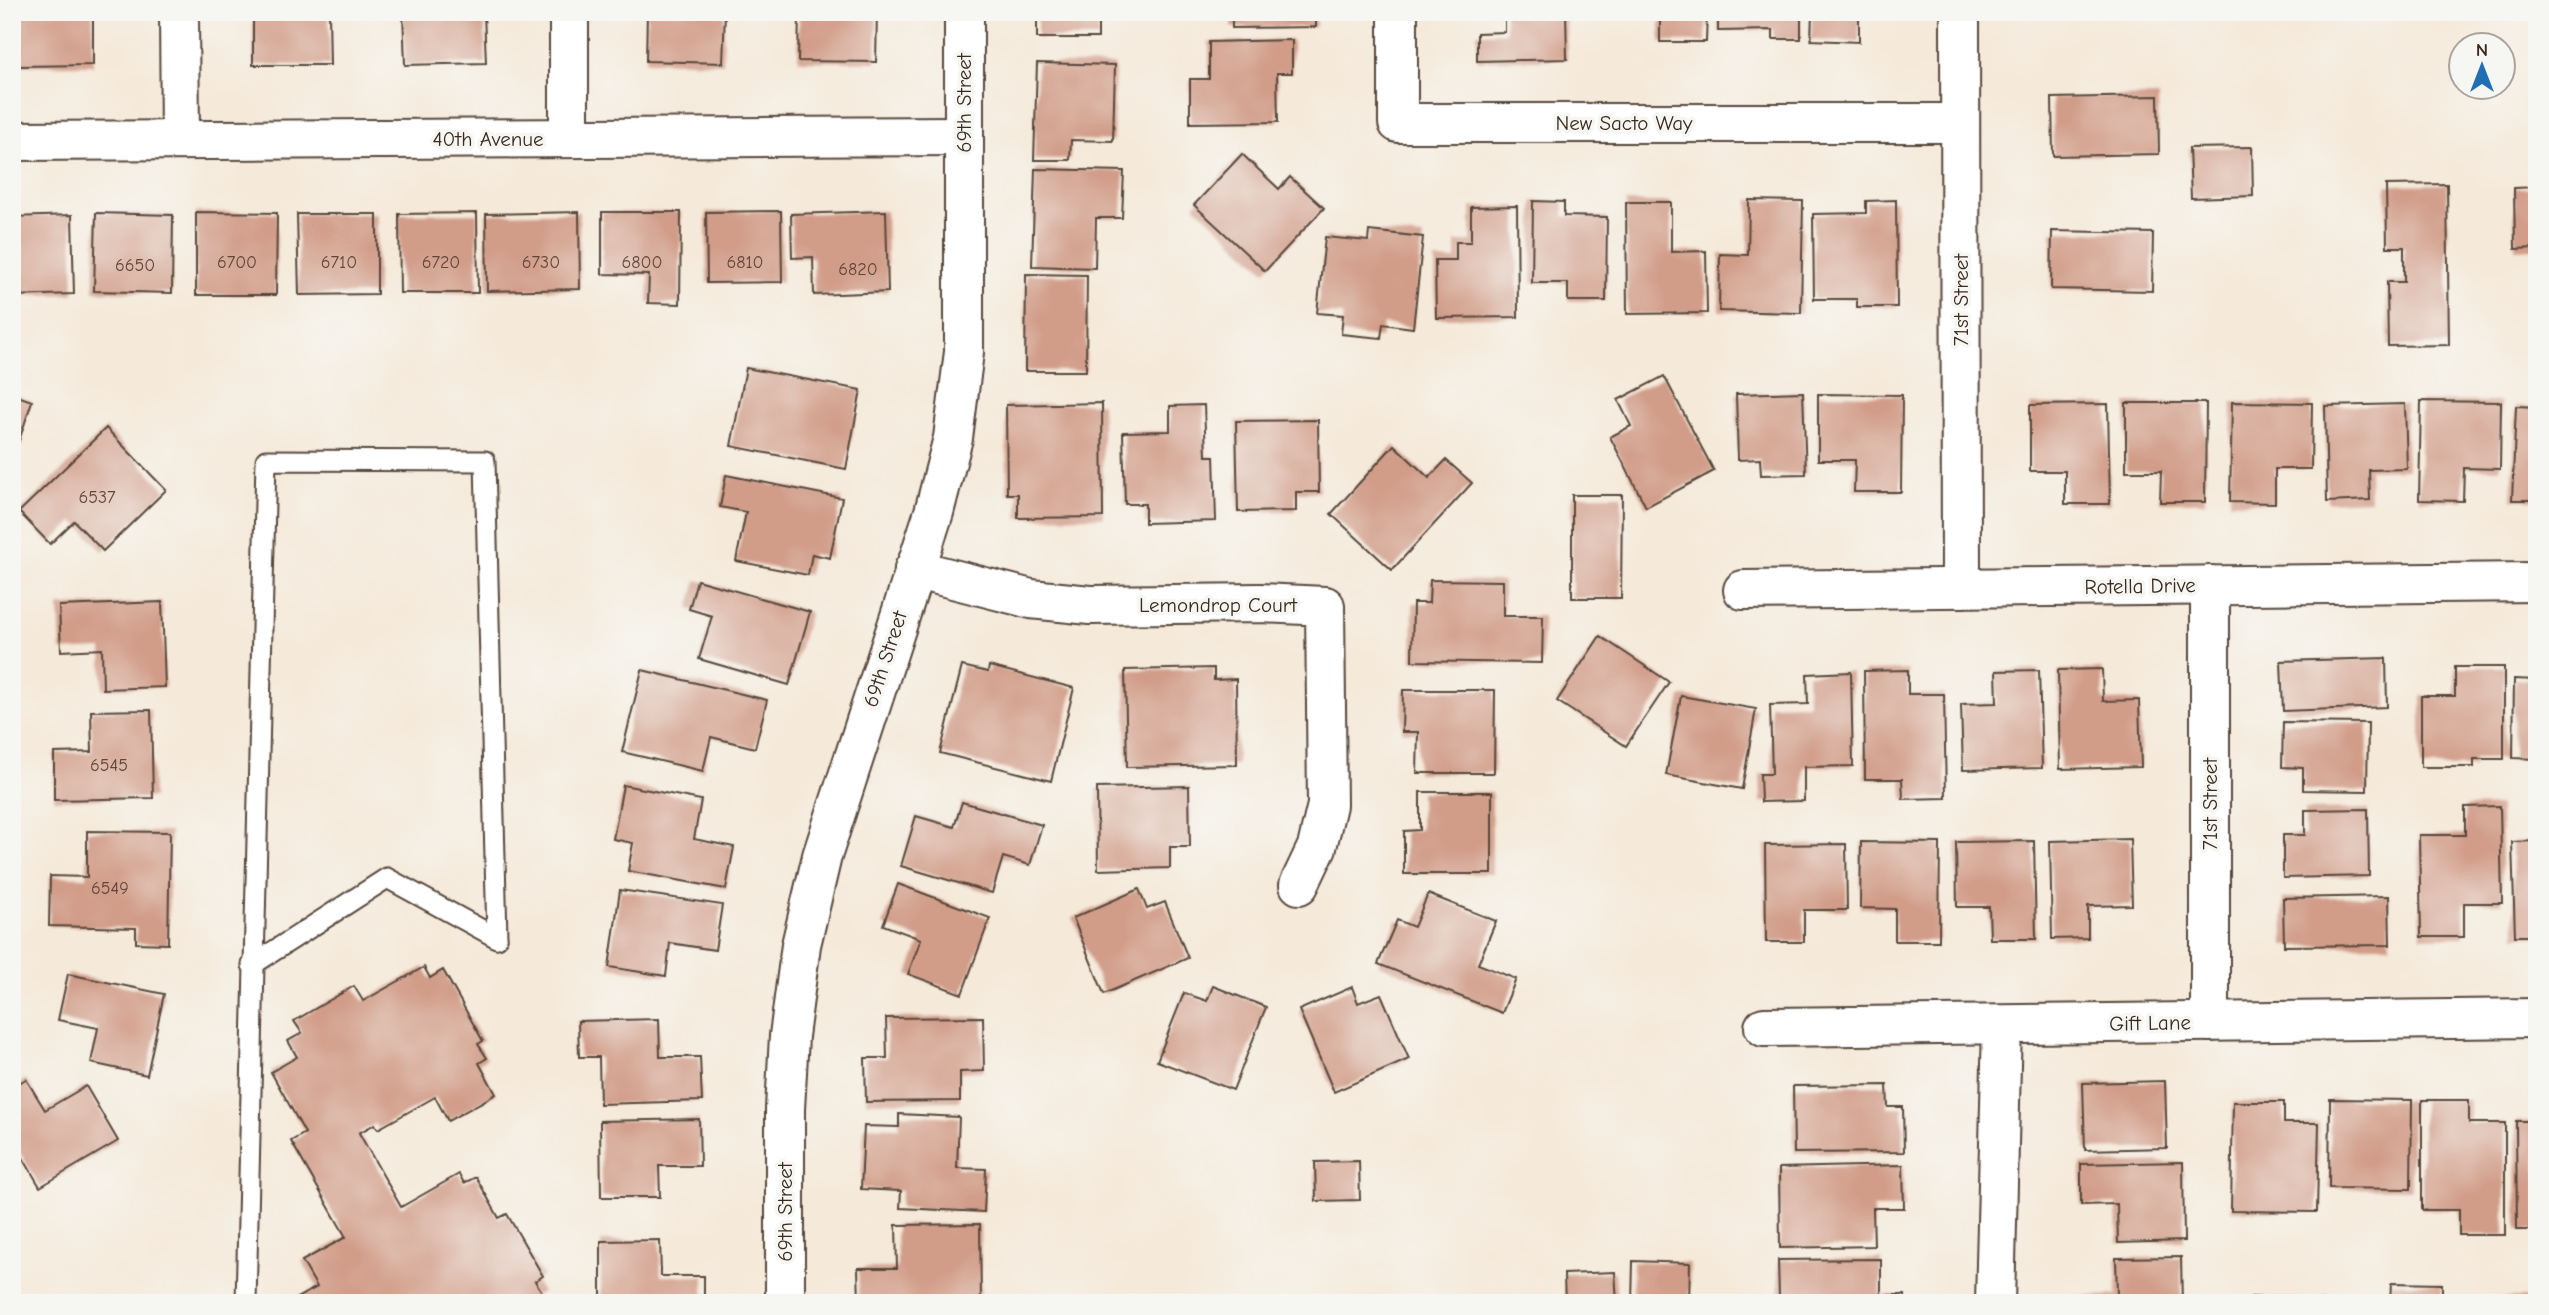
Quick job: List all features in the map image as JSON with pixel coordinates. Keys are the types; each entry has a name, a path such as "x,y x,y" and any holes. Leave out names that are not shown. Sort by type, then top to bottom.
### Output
{"street":[{"path":"179,12 180,140"},
{"path":"569,12 569,138"},
{"name":"69th Street","path":"785,1303 785,1109 789,1036 802,945 822,856 934,512 953,438 964,352 964,12"},
{"name":"New Sacto Way","path":"1398,12 1398,123 1960,123"},
{"name":"71st Street","path":"1960,12 1961,588"},
{"name":"40th Avenue","path":"12,141 964,136"},
{"name":"Lemondrop Court","path":"914,569 1031,599 1090,605 1260,603 1325,606 1327,805 1317,846 1299,886"},
{"name":"Rotella Drive","path":"1743,590 2537,582"},
{"name":"71st Street","path":"2210,585 2210,1022"},
{"name":"Gift Lane","path":"1764,1027 2537,1018"},
{"path":"1995,1303 2002,1024"}],"lane":[{"path":"246,1303 252,965 266,460 485,461 497,938 387,877 252,965"}],"building":[{"path":"18,12 93,12 93,65 18,66"},
{"path":"253,12 329,12 330,65 253,65"},
{"path":"403,12 484,12 486,63 405,65"},
{"path":"647,12 725,12 723,63 646,61"},
{"path":"799,12 877,12 876,62 798,61"},
{"path":"1037,12 1098,12 1098,38 1037,38"},
{"path":"1232,12 1316,12 1316,27 1232,28"},
{"path":"1505,12 1566,12 1567,59 1477,61 1477,33 1505,32"},
{"path":"1660,12 1707,12 1706,42 1660,42"},
{"path":"1718,12 1801,12 1801,39 1773,39 1773,30 1718,31"},
{"path":"1812,12 1859,12 1859,42 1811,40"},
{"path":"1292,40 1292,73 1277,73 1278,122 1190,123 1190,79 1209,79 1209,42"},
{"path":"1037,63 1115,65 1113,141 1071,140 1070,160 1034,160"},
{"path":"2158,96 2159,154 2053,156 2052,98"},
{"path":"2252,147 2253,196 2191,198 2189,148"},
{"path":"1242,154 1279,189 1290,177 1324,208 1265,271 1194,205"},
{"path":"1035,169 1124,171 1122,218 1096,218 1095,268 1032,266"},
{"path":"2447,184 2449,345 2388,346 2387,282 2404,282 2404,247 2387,247 2386,185"},
{"path":"2537,187 2537,248 2515,249 2514,188"},
{"path":"1749,200 1803,201 1801,313 1719,311 1720,254 1748,255"},
{"path":"1896,200 1897,307 1857,307 1857,299 1814,299 1813,214 1866,213 1866,201"},
{"path":"1533,201 1564,202 1564,216 1607,217 1606,301 1568,301 1568,283 1532,283"},
{"path":"1626,202 1671,202 1671,252 1706,251 1707,313 1627,314"},
{"path":"1517,206 1518,317 1436,318 1435,260 1456,260 1456,242 1471,242 1471,207"},
{"path":"781,211 782,282 707,283 706,212"},
{"path":"886,211 888,292 814,295 813,257 792,258 791,214"},
{"path":"196,212 277,213 276,295 196,295"},
{"path":"579,212 580,289 487,291 486,214"},
{"path":"602,212 681,212 680,304 648,303 649,275 602,274"},
{"path":"96,213 173,215 172,293 94,291"},
{"path":"477,213 478,293 400,293 399,214"},
{"path":"297,214 377,214 377,294 299,295"},
{"path":"72,215 74,294 12,296 12,217"},
{"path":"1369,231 1423,237 1413,328 1383,324 1381,338 1341,334 1343,315 1317,313 1325,237 1368,241"},
{"path":"2052,231 2153,233 2152,291 2051,289"},
{"path":"1026,274 1087,275 1086,371 1025,371"},
{"path":"746,368 861,390 846,469 731,446"},
{"path":"1664,376 1714,471 1646,507 1610,437 1631,426 1618,400"},
{"path":"1803,392 1806,474 1761,475 1760,459 1738,460 1736,394"},
{"path":"12,394 32,401 13,459 12,459"},
{"path":"1818,394 1902,395 1901,492 1854,492 1855,460 1818,460"},
{"path":"2421,401 2501,402 2500,469 2464,468 2463,501 2419,500"},
{"path":"2232,402 2312,403 2311,469 2275,469 2275,503 2230,502"},
{"path":"1102,403 1103,517 1018,518 1018,494 1007,494 1006,405"},
{"path":"2126,403 2206,403 2205,502 2160,502 2161,471 2126,471"},
{"path":"2108,404 2110,504 2065,504 2065,471 2030,471 2030,405"},
{"path":"2405,404 2407,469 2369,470 2370,500 2327,502 2325,406"},
{"path":"1204,405 1206,456 1214,456 1216,521 1145,523 1145,504 1125,504 1123,432 1170,431 1170,406"},
{"path":"2516,406 2537,407 2537,500 2512,500"},
{"path":"1318,420 1319,492 1296,492 1296,511 1238,512 1236,421"},
{"path":"106,428 166,490 103,551 74,521 50,544 19,512"},
{"path":"1394,445 1429,478 1446,460 1472,483 1392,570 1331,514"},
{"path":"726,475 842,498 830,558 812,554 808,575 736,561 746,512 720,507"},
{"path":"1572,495 1622,495 1621,598 1572,598"},
{"path":"697,580 810,612 789,685 699,659 712,616 689,609"},
{"path":"1430,580 1503,581 1503,616 1543,616 1542,663 1412,661 1413,603 1429,603"},
{"path":"162,602 165,687 103,689 102,649 61,651 59,606"},
{"path":"1600,636 1669,682 1626,746 1557,701"},
{"path":"2386,658 2387,707 2283,711 2281,661"},
{"path":"962,666 988,672 989,666 1074,688 1051,781 940,753"},
{"path":"2455,667 2504,667 2504,759 2474,759 2474,767 2421,767 2421,696 2455,696"},
{"path":"1214,668 1214,680 1236,679 1237,765 1127,767 1125,670"},
{"path":"2102,669 2103,701 2139,700 2141,767 2060,769 2058,670"},
{"path":"642,670 767,700 755,748 711,737 703,771 622,752"},
{"path":"1908,670 1908,694 1944,694 1946,798 1903,799 1902,779 1865,779 1864,671"},
{"path":"2039,670 2042,768 1963,770 1961,704 1997,703 1996,671"},
{"path":"1851,672 1853,766 1804,767 1804,801 1761,802 1760,774 1772,774 1770,705 1808,704 1807,674"},
{"path":"2514,679 2537,680 2537,759 2513,758"},
{"path":"1403,690 1495,690 1494,773 1417,773 1418,732 1402,732"},
{"path":"1681,696 1756,709 1742,789 1666,775"},
{"path":"151,710 153,798 54,800 54,753 92,752 91,711"},
{"path":"2283,722 2368,723 2367,791 2303,790 2303,768 2282,767"},
{"path":"623,785 701,800 694,839 734,847 726,889 628,871 633,843 613,839"},
{"path":"1189,786 1190,847 1170,847 1170,868 1098,870 1097,788"},
{"path":"1420,792 1492,792 1492,874 1404,874 1404,831 1420,830"},
{"path":"962,802 1042,825 1030,865 1003,857 992,893 901,866 916,816 954,827"},
{"path":"2500,806 2502,903 2464,903 2464,937 2421,937 2419,835 2465,835 2465,807"},
{"path":"2368,809 2369,876 2283,878 2283,835 2305,835 2305,810"},
{"path":"87,831 170,832 168,944 136,943 136,928 49,926 50,876 87,877"},
{"path":"2130,839 2132,905 2088,906 2088,938 2052,939 2050,841"},
{"path":"2034,841 2036,939 1990,939 1989,907 1957,907 1956,842"},
{"path":"2537,841 2537,936 2515,936 2512,842"},
{"path":"1861,842 1940,843 1939,941 1895,941 1895,909 1860,908"},
{"path":"1846,844 1847,910 1804,910 1804,942 1766,942 1765,845"},
{"path":"898,884 990,918 962,994 908,974 921,939 883,925"},
{"path":"1139,889 1147,909 1165,902 1188,958 1104,994 1073,918"},
{"path":"620,890 722,905 715,950 670,943 666,976 609,967"},
{"path":"1428,894 1496,921 1478,964 1516,979 1502,1013 1378,964 1397,920 1414,927"},
{"path":"2389,896 2390,945 2284,946 2283,898"},
{"path":"424,967 430,978 443,970 483,1041 478,1044 487,1058 479,1063 496,1094 448,1121 435,1097 378,1129 375,1124 359,1133 401,1207 459,1174 464,1183 476,1177 499,1218 507,1214 543,1276 535,1281 542,1292 523,1303 295,1303 293,1300 317,1287 302,1261 346,1237 291,1141 305,1133 271,1072 297,1057 288,1041 302,1033 294,1021 354,986 363,1001"},
{"path":"68,974 164,994 147,1075 91,1063 98,1028 58,1020"},
{"path":"1213,986 1266,1007 1233,1090 1157,1061 1184,993 1207,1001"},
{"path":"1352,987 1358,1003 1381,994 1409,1059 1334,1092 1299,1010"},
{"path":"983,1017 984,1071 960,1072 960,1101 866,1102 865,1058 887,1058 886,1018"},
{"path":"659,1019 660,1057 700,1057 702,1101 600,1104 599,1057 579,1057 578,1021"},
{"path":"26,1079 45,1110 86,1086 118,1141 40,1187 12,1139 12,1087"},
{"path":"2165,1081 2167,1148 2085,1150 2083,1083"},
{"path":"1887,1085 1888,1107 1903,1107 1904,1152 1794,1153 1793,1086"},
{"path":"2330,1099 2412,1100 2411,1189 2329,1188"},
{"path":"2422,1100 2469,1100 2469,1123 2505,1123 2505,1235 2459,1235 2459,1210 2422,1210"},
{"path":"2233,1102 2284,1102 2284,1123 2319,1123 2317,1212 2231,1211"},
{"path":"899,1114 959,1117 957,1168 986,1169 984,1212 900,1208 901,1191 861,1189 864,1126 899,1127"},
{"path":"699,1119 700,1166 659,1166 660,1197 601,1197 600,1121"},
{"path":"2516,1121 2537,1121 2537,1230 2517,1230"},
{"path":"1359,1161 1360,1200 1316,1201 1315,1162"},
{"path":"2183,1162 2184,1241 2118,1243 2117,1204 2081,1205 2081,1164"},
{"path":"1903,1165 1904,1208 1873,1208 1874,1246 1780,1248 1779,1168"},
{"path":"980,1224 981,1303 859,1303 858,1268 897,1268 896,1225"},
{"path":"660,1240 661,1276 704,1276 704,1303 601,1303 601,1241"},
{"path":"2181,1257 2182,1303 2082,1303 2082,1296 2117,1295 2116,1258"},
{"path":"1881,1259 1881,1295 1905,1295 1905,1303 1794,1303 1794,1297 1779,1297 1778,1260"},
{"path":"1633,1261 1690,1263 1689,1303 1632,1303"},
{"path":"1615,1272 1617,1303 1565,1303 1564,1274"},
{"path":"2391,1283 2442,1284 2442,1303 2390,1303"},
{"path":"2251,1297 2325,1301 2251,1303"},
{"path":"2537,1298 2537,1303 2457,1303 2457,1299"}]}
